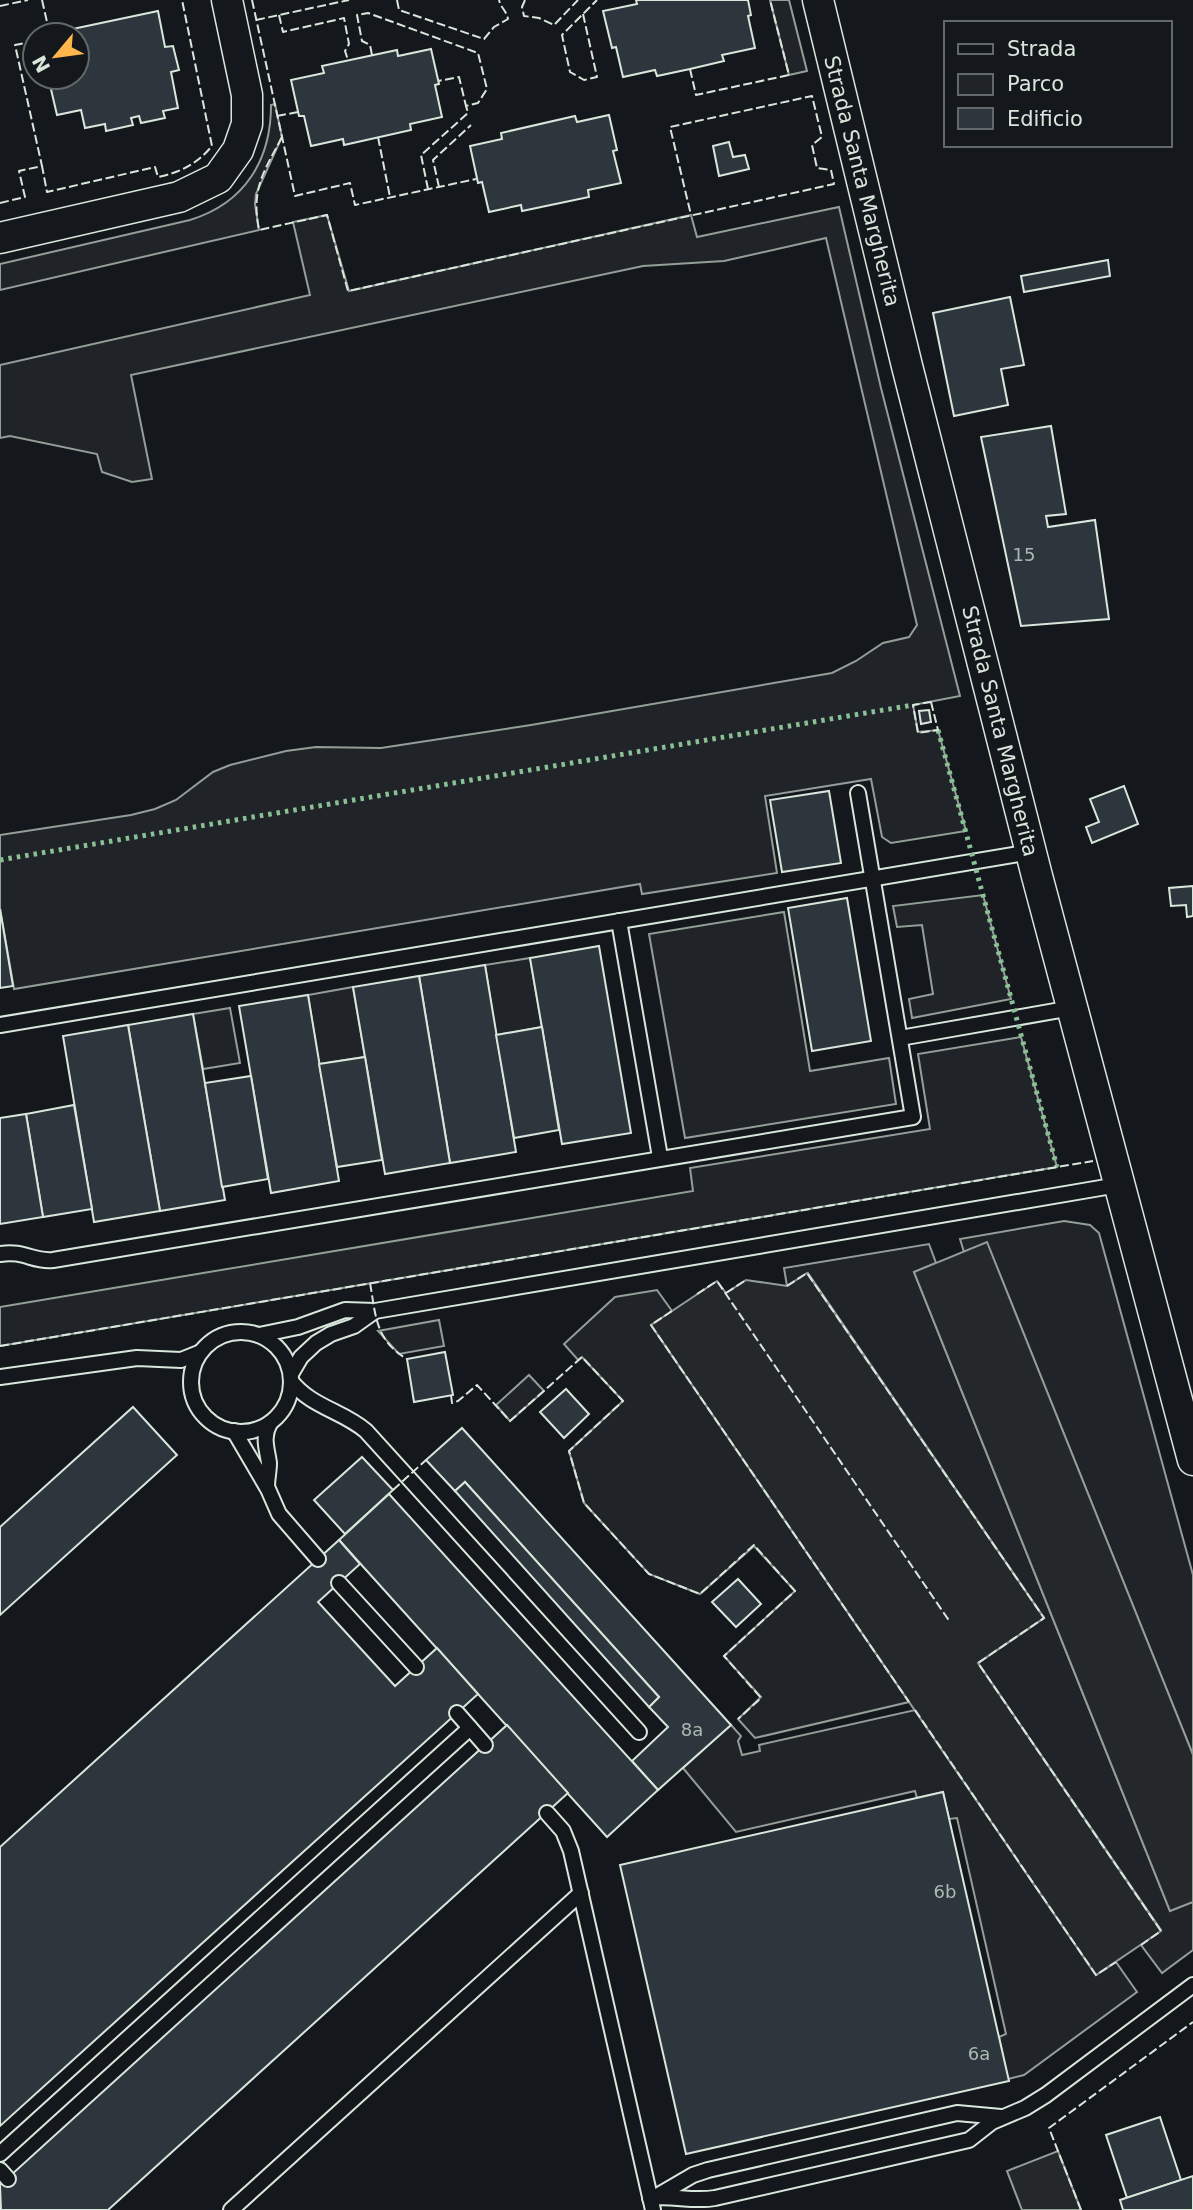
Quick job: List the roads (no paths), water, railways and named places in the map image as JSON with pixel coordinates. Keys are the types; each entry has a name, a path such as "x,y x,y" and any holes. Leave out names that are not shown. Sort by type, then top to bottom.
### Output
{"street":[{"path":"0,238 179,197 218,178 238,150 247,124 247,95 227,0"},
{"name":"Strada Santa Margherita","path":"818,0 907,366 1031,852 1193,1460"}],"lane":[{"path":"0,1254 21,1252 36,1259 53,1260 913,1117 858,793"},
{"path":"0,1025 1031,852"},
{"path":"620,920 660,1157"},
{"path":"900,1038 1072,1009"},
{"path":"259,1335 298,1327 345,1310 375,1311 1118,1185"},
{"path":"291,1378 301,1357 316,1343 354,1326 375,1311"},
{"path":"0,1377 137,1357 181,1360 201,1352 221,1336 246,1332 259,1335 276,1346 288,1364 291,1378 290,1391 283,1409 265,1431 268,1489"},
{"path":"201,1352 192,1375 195,1401 210,1421 234,1431 252,1430 270,1423"},
{"path":"291,1378 316,1402 360,1426 639,1732"},
{"path":"234,1431 284,1522 318,1559"},
{"path":"339,1583 416,1667"},
{"path":"457,1713 485,1745"},
{"path":"0,2154 470,1728"},
{"path":"547,1812 563,1830 569,1843 652,2204"},
{"path":"231,2210 581,1893"},
{"path":"652,2204 707,2199 964,2142 975,2137 987,2125 1046,2095 1193,1985"},
{"path":"652,2204 665,2192 693,2175 708,2170 957,2113 1003,2117"}]}
